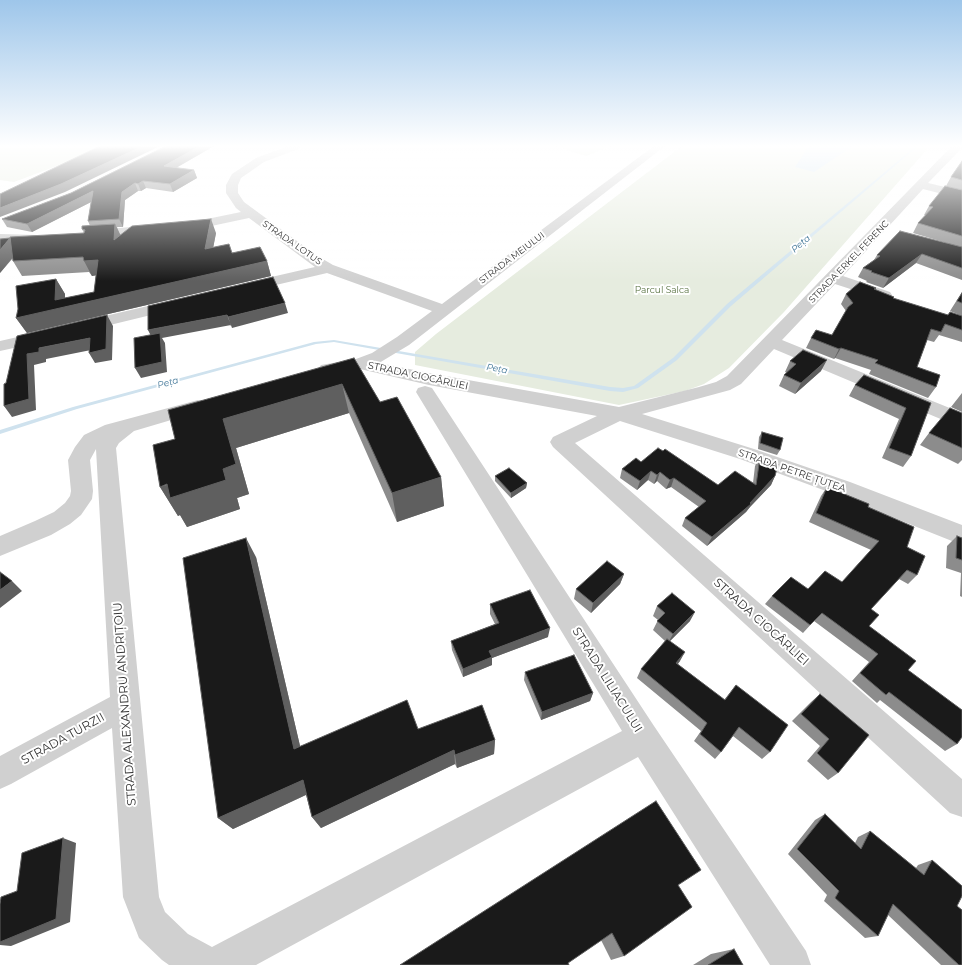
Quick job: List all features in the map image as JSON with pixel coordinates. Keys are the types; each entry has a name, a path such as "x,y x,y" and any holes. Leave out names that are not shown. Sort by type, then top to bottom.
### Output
{"street":[{"name":"STRADA LOTUS","path":"232,191 240,206 311,258 328,268 444,310"},
{"name":"STRADA MEIULUI","path":"360,364 378,357 403,341 601,191"},
{"name":"STRADA ERKEL FERENC","path":"619,414 723,386 734,380 880,230 915,191"},
{"path":"945,191 962,195"},
{"path":"75,236 202,224 250,214"},
{"path":"880,230 895,234"},
{"path":"0,238 51,238"},
{"path":"229,292 328,268"},
{"path":"834,278 902,301"},
{"path":"0,346 191,301"},
{"path":"770,342 962,421"},
{"name":"STRADA CIOCÂRLIEI","path":"309,374 332,368 360,364 428,379 619,414"},
{"name":"STRADA LILIACULUI","path":"425,392 643,737 792,965"},
{"path":"0,546 43,528 62,518 73,509 81,499 82,492 79,460 86,445 99,435 217,400"},
{"name":"STRADA CIOCÂRLIEI","path":"619,414 560,442 962,802"},
{"name":"STRADA PETRE ȚUȚEA","path":"619,414 747,454 962,535"},
{"name":"STRADA ALEXANDRU ANDRIȚOIU","path":"130,425 112,438 106,448 141,897 152,925 176,947 205,965"},
{"name":"STRADA TURZII","path":"0,773 125,704"},
{"path":"218,965 643,737"}],"green space":[{"name":"Parcul Salca","path":"623,191 890,191 784,312 729,368 704,384 685,391 619,405 415,365 415,352 436,334"}],"building":[{"path":"6,191 43,191 0,208 0,194"},
{"path":"75,191 93,191 27,224 2,219"},
{"path":"93,191 123,191 122,192 119,219 88,221"},
{"path":"941,191 962,191 962,236 918,223 933,207 929,206"},
{"path":"211,219 205,249 229,244 232,253 260,247 267,261 16,318 18,309 16,286 56,279 55,300 94,292 98,260 84,261 83,257 13,261 10,237 84,233 85,230 82,229 82,226 115,224 114,240 132,226"},
{"path":"900,231 962,247 962,268 922,254 889,278 863,268 880,256 877,255"},
{"path":"10,238 0,250 0,239"},
{"path":"273,277 285,303 228,317 227,315 148,330 148,306"},
{"path":"860,282 876,288 874,289 894,297 893,298 948,315 950,312 962,316 962,330 945,324 941,332 931,329 917,367 940,375 936,387 875,363 878,360 841,348 839,349 811,338 816,330 832,335 848,307 853,303 846,294"},
{"path":"962,293 962,303 957,301"},
{"path":"107,315 106,349 89,353 90,338 39,348 39,352 27,354 29,399 4,406 4,384 6,383 17,336"},
{"path":"160,333 162,362 135,368 134,338"},
{"path":"803,350 827,360 801,383 784,375 796,364 790,361"},
{"path":"354,358 380,402 397,397 441,477 392,493 342,384 223,419 236,464 223,469 226,480 170,498 167,484 160,487 153,445 175,439 168,410"},
{"path":"864,375 931,403 911,456 889,448 906,408 855,385"},
{"path":"950,408 962,413 962,448 929,433"},
{"path":"762,432 783,438 780,450 760,443"},
{"path":"658,448 663,451 665,449 718,485 735,471 756,485 760,457 778,464 775,476 750,503 751,504 712,537 685,518 706,501 674,478 670,480 660,472 657,475 651,471 640,481 622,469 636,458 641,462"},
{"path":"509,468 527,483 511,493 495,476"},
{"path":"827,487 869,504 868,507 914,527 907,547 925,556 917,575 907,570 871,609 879,615 869,626 916,661 908,670 962,710 962,737 957,744 889,692 886,695 860,673 878,654 822,613 810,625 772,596 791,577 808,589 825,571 842,582 879,541 816,513"},
{"path":"957,536 962,538 962,560 956,558"},
{"path":"246,538 294,749 407,700 418,729 482,705 495,740 455,755 454,750 312,817 303,780 218,818 183,558"},
{"path":"607,561 624,574 593,603 576,589"},
{"path":"0,572 12,581 0,590"},
{"path":"530,590 550,628 489,651 492,657 463,669 451,641 499,623 490,604"},
{"path":"672,593 695,612 673,634 657,621 665,613 657,606"},
{"path":"667,639 685,652 676,663 725,700 736,685 788,725 770,752 739,727 721,752 700,734 707,723 641,669"},
{"path":"574,655 593,693 542,712 525,672"},
{"path":"820,694 869,735 838,773 817,753 829,739 801,714"},
{"path":"656,801 701,870 678,885 692,907 624,956 612,933 568,963 569,965 400,965"},
{"path":"825,814 861,849 870,831 924,875 932,860 962,886 962,896 957,906 962,910 962,965 959,965 893,904 878,936 835,898 839,891 797,849"},
{"path":"63,838 56,919 0,942 1,897 17,891 22,853"},
{"path":"734,949 743,965 708,965"}],"waterway":[{"name":"Peța","path":"0,432 75,408 316,343 334,341 610,389 623,390 636,387 675,359 729,305 864,191"}]}
